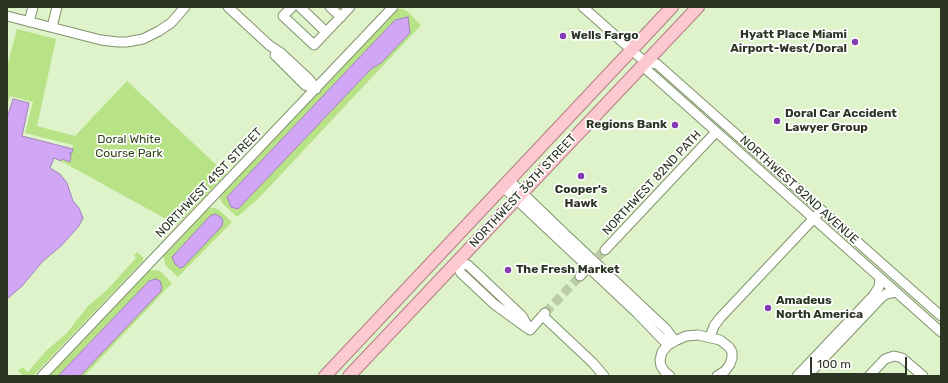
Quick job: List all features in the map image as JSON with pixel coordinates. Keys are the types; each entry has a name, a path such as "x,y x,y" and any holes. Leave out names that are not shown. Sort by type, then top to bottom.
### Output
{"main road":[{"name":"NORTHWEST 36TH STREET","path":"325,376 672,7"},
{"name":"NORTHWEST 36TH STREET","path":"349,376 698,7"},
{"path":"443,251 456,263"},
{"path":"366,332 379,344"}],"street":[{"path":"29,22 33,7"},
{"path":"52,27 57,7"},
{"path":"7,16 101,40 118,42 143,39 165,27 178,16 185,7"},
{"path":"228,7 269,46 276,57 305,85 316,89"},
{"path":"292,7 283,16 314,45 350,7"},
{"path":"300,7 326,32"},
{"path":"330,7 340,17"},
{"name":"NORTHWEST 41ST STREET","path":"42,376 393,7"},
{"name":"NORTHWEST 82ND AVENUE","path":"582,7 646,62 657,64 941,316"},
{"name":"NORTHWEST 82ND AVENUE","path":"646,62 647,70 941,332"},
{"path":"716,132 721,131 738,136"},
{"name":"NORTHWEST 82ND PATH","path":"605,250 716,132"},
{"path":"770,180 777,171"},
{"path":"506,184 666,329 671,343"},
{"path":"710,337 714,326 720,318 822,210"},
{"path":"580,276 593,262"},
{"path":"456,263 468,265 522,316 530,330"},
{"path":"456,263 461,273 494,304 530,330"},
{"path":"808,376 826,350 873,296 879,287 880,278"},
{"path":"484,294 490,286"},
{"path":"797,376 881,298 886,294 896,292"},
{"path":"530,330 544,315 602,375"},
{"path":"668,376 662,368 660,360 662,352 671,343 690,336 710,337 720,340 729,347 732,352 730,364 725,371 717,376"},
{"path":"869,376 884,360 893,356 901,358 923,376"}],"green space":[{"path":"397,9 403,9 421,25 258,199 237,217 223,204 220,199 220,194 392,12","holes":["408,17 381,63 371,69 238,209 231,207 227,197 395,20"]},
{"name":"Doral White Course Park","path":"17,29 56,39 37,126 75,136 127,81 226,174 177,225 61,161 62,159 70,162 69,154 72,153 73,145 25,133 33,102 10,96 7,106 7,67"},
{"path":"209,208 215,208 220,211 232,222 178,277 166,266 163,255 203,211"},
{"path":"137,252 143,257 143,261 33,376 24,376 18,371 22,367 28,372 47,350 66,334 88,306 108,289 136,258 134,255"},
{"path":"151,270 160,271 172,283 84,376 80,376 160,291 149,281 58,376 48,376 146,272"}],"shaded area":[{"path":"408,17 410,33 381,63 371,69 238,209 231,207 227,197 395,20"},
{"path":"13,99 29,103 22,136 73,149 72,153 69,153 71,154 70,162 62,159 61,161 54,158 50,168 60,174 67,183 73,201 79,208 83,218 79,226 61,246 43,261 22,286 7,299 7,118"},
{"path":"215,214 221,217 223,221 222,226 183,267 180,268 175,264 172,257 210,216"},
{"path":"156,279 160,281 162,287 161,291 80,376 58,376 149,281"}],"tunnel":[{"path":"598,257 605,250"},
{"path":"545,313 580,276"}],"place":[{"name":"Wells Fargo","path":"563,36"},
{"name":"Hyatt Place Miami Airport-West/Doral","path":"855,42"},
{"name":"Doral Car Accident Lawyer Group","path":"777,121"},
{"name":"Regions Bank","path":"675,125"},
{"name":"Cooper's Hawk","path":"581,176"},
{"name":"The Fresh Market","path":"508,270"},
{"name":"Amadeus North America","path":"768,308"}]}
